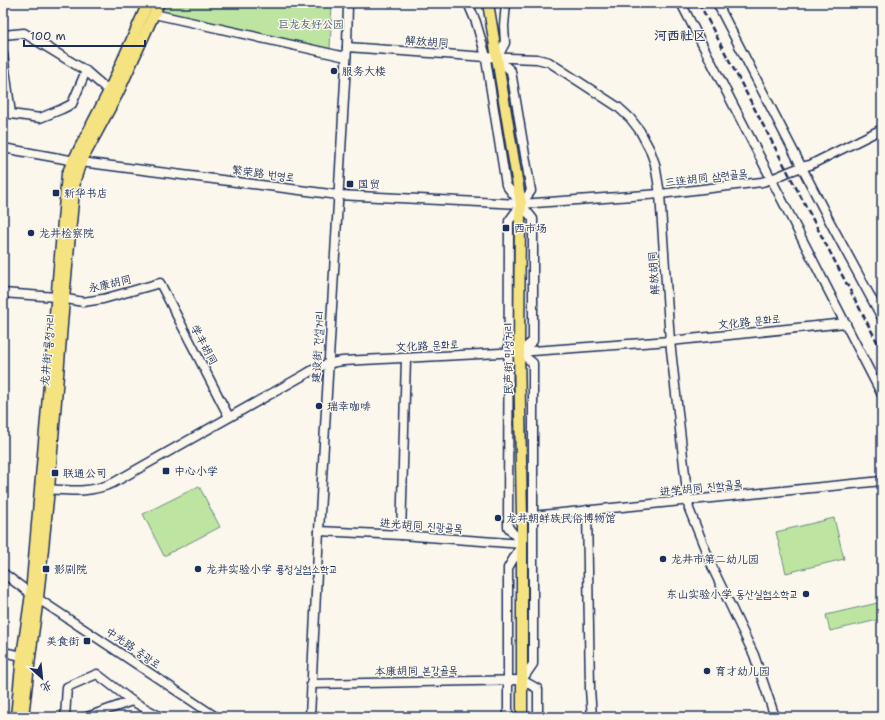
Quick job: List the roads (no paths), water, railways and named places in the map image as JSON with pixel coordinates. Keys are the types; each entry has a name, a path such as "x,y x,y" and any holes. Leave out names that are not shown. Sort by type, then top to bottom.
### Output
{"main road":[{"name":"龙井街 룡정거리","path":"113,93 148,3"},
{"name":"龙井街 룡정거리","path":"16,717 34,596 45,489 60,298 77,162 154,14 158,3"},
{"name":"民声街 민성거리","path":"488,3 521,204 514,352 522,517 522,717"},
{"name":"龙井街 룡정거리","path":"23,717 26,656"}],"street":[{"name":"建设街 건설거리","path":"310,717 328,363 347,47 348,3"},
{"path":"468,3 476,22 486,57 506,186 521,204"},
{"path":"497,58 505,43 504,26 506,3"},
{"path":"681,3 882,395"},
{"path":"717,3 882,318"},
{"path":"154,14 346,57"},
{"path":"3,35 24,33 86,71 113,93"},
{"name":"解放胡同","path":"347,47 497,58 536,59 549,62 618,107 630,118 640,132 650,150 655,164 660,194 670,341 688,501 692,516 714,571 754,655 775,717"},
{"path":"3,54 11,114 40,118 72,104 86,71"},
{"name":"三连胡同 삼련골목","path":"521,204 660,194 762,182 771,180 802,167 810,166 882,129"},
{"name":"繁荣路 번영로","path":"3,148 77,162 338,195 521,204"},
{"name":"永康胡同","path":"3,293 60,298 83,302 160,283"},
{"name":"学丰胡同","path":"160,283 229,417"},
{"name":"文化路 문화로","path":"45,489 81,491 102,488 125,477 318,367 328,363 670,341 846,323"},
{"path":"508,717 508,568 522,544 508,527 514,352 533,363 533,664 522,680 538,689 538,717"},
{"path":"401,535 406,358"},
{"name":"进学胡同 진학골목","path":"522,517 882,481"},
{"path":"588,510 590,689 592,717"},
{"name":"进光胡同 진광골목","path":"319,531 401,535 522,544"},
{"name":"中光路 중광로","path":"3,573 34,596 216,717"},
{"path":"3,652 26,656"},
{"path":"65,717 67,687 97,674 132,701 161,717"},
{"name":"本康胡同 본강골목","path":"311,684 522,680"},
{"path":"87,717 132,701"}],"railway":[{"path":"699,3 882,351"}],"place":[{"name":"服务大楼","path":"334,71"},
{"name":"国贸","path":"350,184"},
{"name":"新华书店","path":"56,193"},
{"name":"西市场","path":"506,228"},
{"name":"龙井检察院","path":"31,233"},
{"name":"瑞幸咖啡","path":"319,406"},
{"name":"中心小学","path":"166,471"},
{"name":"联通公司","path":"55,473"},
{"name":"龙井朝鲜族民俗博物馆","path":"498,518"},
{"name":"龙井市第二幼儿园","path":"663,559"},
{"name":"影剧院","path":"46,569"},
{"name":"龙井实验小学 룡정실험소학교","path":"198,569"},
{"name":"东山实验小学 동산실험소학교","path":"806,594"},
{"name":"美食街","path":"87,641"},
{"name":"育才幼儿园","path":"707,671"}],"district":[{"name":"河西社区","path":"680,35"}],"park label":[{"name":"巨龙友好公园","path":"311,24"}]}
